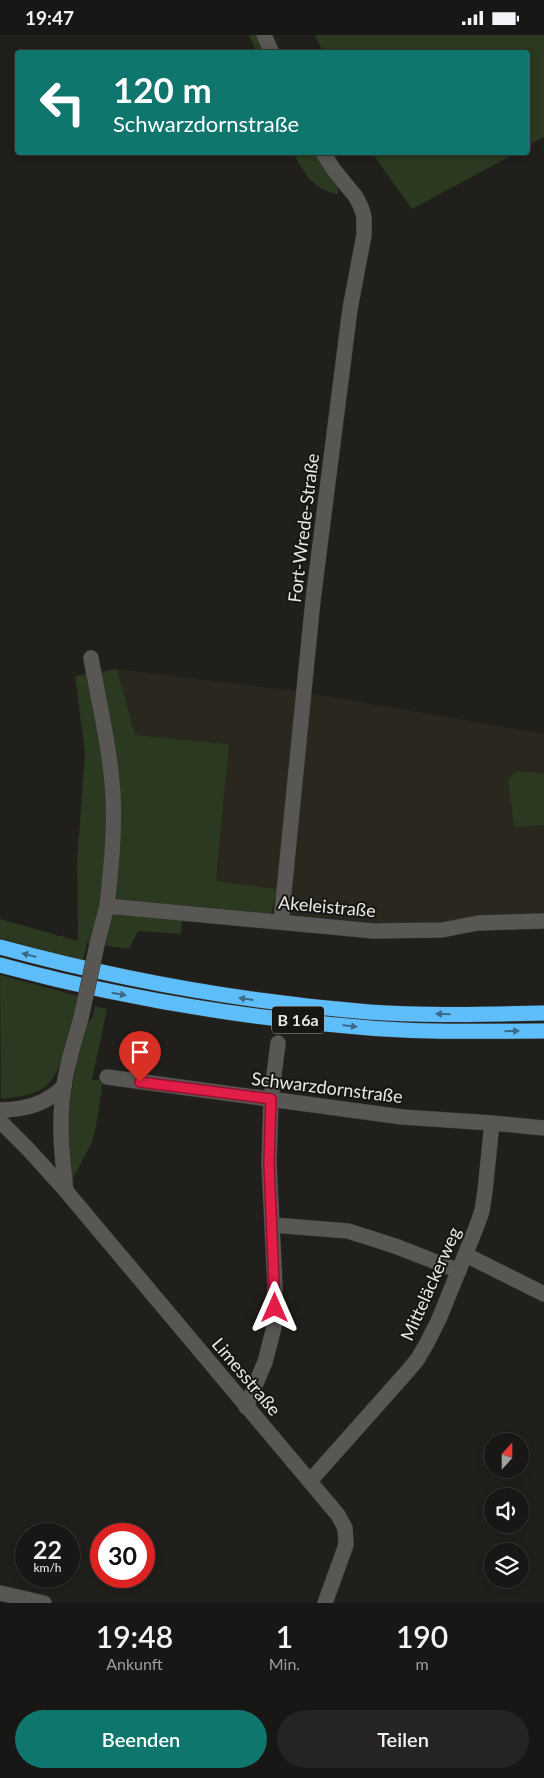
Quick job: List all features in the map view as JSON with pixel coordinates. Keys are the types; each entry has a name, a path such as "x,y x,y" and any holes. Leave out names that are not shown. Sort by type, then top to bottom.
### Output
{"highway":[{"name":"B 16a","path":"0,947 108,974 241,998 286,1004 380,1012 443,1014 544,1013"},
{"name":"B 16a","path":"0,965 107,992 190,1007 244,1014 359,1027 469,1032 544,1031"}],"street":[{"path":"264,35 271,50"},
{"name":"Fort-Wrede-Straße","path":"281,922 313,600 350,309 364,235 364,217 361,207 356,197 324,155"},
{"path":"66,1191 62,1159 61,1119 64,1086 107,905 112,856 113,794 107,741 91,658"},
{"name":"Akeleistraße","path":"107,905 374,931 442,930 478,923 544,921"},
{"path":"246,1407 265,1362 274,1327 275,1285 269,1163 271,1099 278,1043"},
{"name":"Schwarzdornstraße","path":"107,1077 402,1117 544,1128"},
{"path":"0,1110 11,1110 34,1105 55,1095 64,1086"},
{"name":"Limesstraße","path":"0,1121 66,1191 338,1515 345,1528 346,1538 343,1555 325,1603"},
{"name":"Mitteläckerweg","path":"310,1481 417,1360 427,1343 466,1255 482,1211 492,1123"},
{"path":"273,1225 348,1231 387,1243 459,1271"},
{"path":"466,1255 544,1294"},
{"path":"0,1593 44,1603"}],"shaded area":[{"path":"117,669 302,692 544,734 544,914 418,926 271,914 277,889 216,881 229,744 135,735"}],"green space":[{"path":"249,35 259,35 266,50 255,50"},
{"path":"315,35 544,35 544,137 530,145 530,50 322,50"},
{"path":"294,155 317,155 338,183 338,194 322,188 306,174"},
{"path":"373,155 512,155 412,209"},
{"path":"117,669 135,735 229,744 216,881 277,889 271,914 183,905 181,934 138,931 129,949 87,943 83,962 0,938 0,919 78,941 77,862 85,753 75,676"},
{"path":"516,771 544,773 544,825 514,827 508,780"},
{"path":"0,975 78,996 67,1047 57,1072 50,1082 42,1089 33,1093 1,1099"},
{"path":"95,1006 107,1009 92,1080 103,1080 92,1142 71,1182 68,1111 81,1038 92,1018"}],"route":[{"path":"140,1082 189,1090 271,1099 269,1163 275,1270 275,1308"}]}
